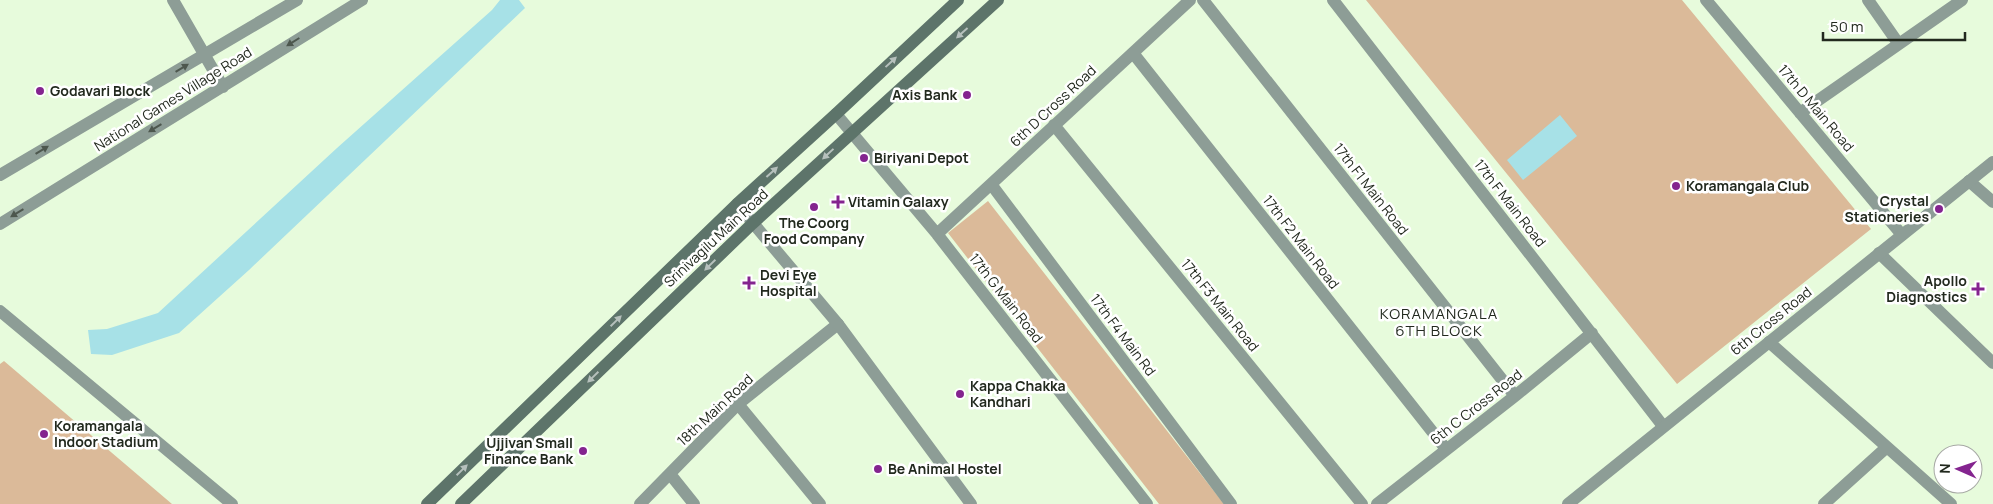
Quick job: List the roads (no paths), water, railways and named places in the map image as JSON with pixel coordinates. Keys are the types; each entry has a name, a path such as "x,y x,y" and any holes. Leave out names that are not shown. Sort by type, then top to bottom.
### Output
{"main road":[{"name":"Srinivagilu Main Road","path":"427,504 737,204 958,0"},
{"name":"Srinivagilu Main Road","path":"461,504 752,224 998,0"}],"street":[{"path":"173,0 223,87"},
{"name":"National Games Village Road","path":"0,175 297,0"},
{"name":"National Games Village Road","path":"0,224 362,0"},
{"name":"6th D Cross Road","path":"938,234 1190,0"},
{"name":"17th F1 Main Road","path":"1203,0 1515,396"},
{"name":"17th F Main Road","path":"1333,0 1663,426"},
{"name":"17th D Main Road","path":"1706,0 1902,235"},
{"path":"1868,0 1898,43"},
{"path":"1800,113 1962,0"},
{"name":"17th F2 Main Road","path":"1133,53 1446,449"},
{"name":"17th G Main Road","path":"836,114 938,234 1147,504"},
{"name":"17th F3 Main Road","path":"1054,125 1362,504"},
{"name":"6th Cross Road","path":"1568,504 1993,162"},
{"path":"1969,181 1993,202"},
{"name":"17th F4 Main Rd","path":"991,184 1231,504"},
{"path":"737,204 838,324 971,504"},
{"path":"1879,253 1993,363"},
{"path":"0,311 232,504"},
{"name":"18th Main Road","path":"640,504 738,404 838,324"},
{"name":"6th C Cross Road","path":"1378,504 1592,333"},
{"path":"1768,342 1951,504"},
{"path":"738,404 820,504"},
{"path":"1824,504 1888,447"},
{"path":"670,474 694,504"}],"water":[{"path":"500,0 519,0 525,8 249,270 179,333 112,355 91,354 88,330 107,329 158,313 337,148 492,10"},
{"path":"1560,115 1577,136 1523,180 1507,160"}],"place":[{"name":"Godavari Block","path":"40,91"},
{"name":"Axis Bank","path":"967,95"},
{"name":"Biriyani Depot","path":"864,158"},
{"name":"Koramangala Club","path":"1676,186"},
{"name":"Vitamin Galaxy","path":"838,202"},
{"name":"The Coorg Food Company","path":"814,207"},
{"name":"Crystal Stationeries","path":"1939,209"},
{"name":"Devi Eye Hospital","path":"749,283"},
{"name":"Apollo Diagnostics","path":"1978,289"},
{"name":"Kappa Chakka Kandhari","path":"960,394"},
{"name":"Koramangala Indoor Stadium","path":"44,434"},
{"name":"Ujjivan Small Finance Bank","path":"583,451"},
{"name":"Be Animal Hostel","path":"878,469"}],"district":[{"name":"KORAMANGALA 6TH BLOCK","path":"1439,322"}]}
